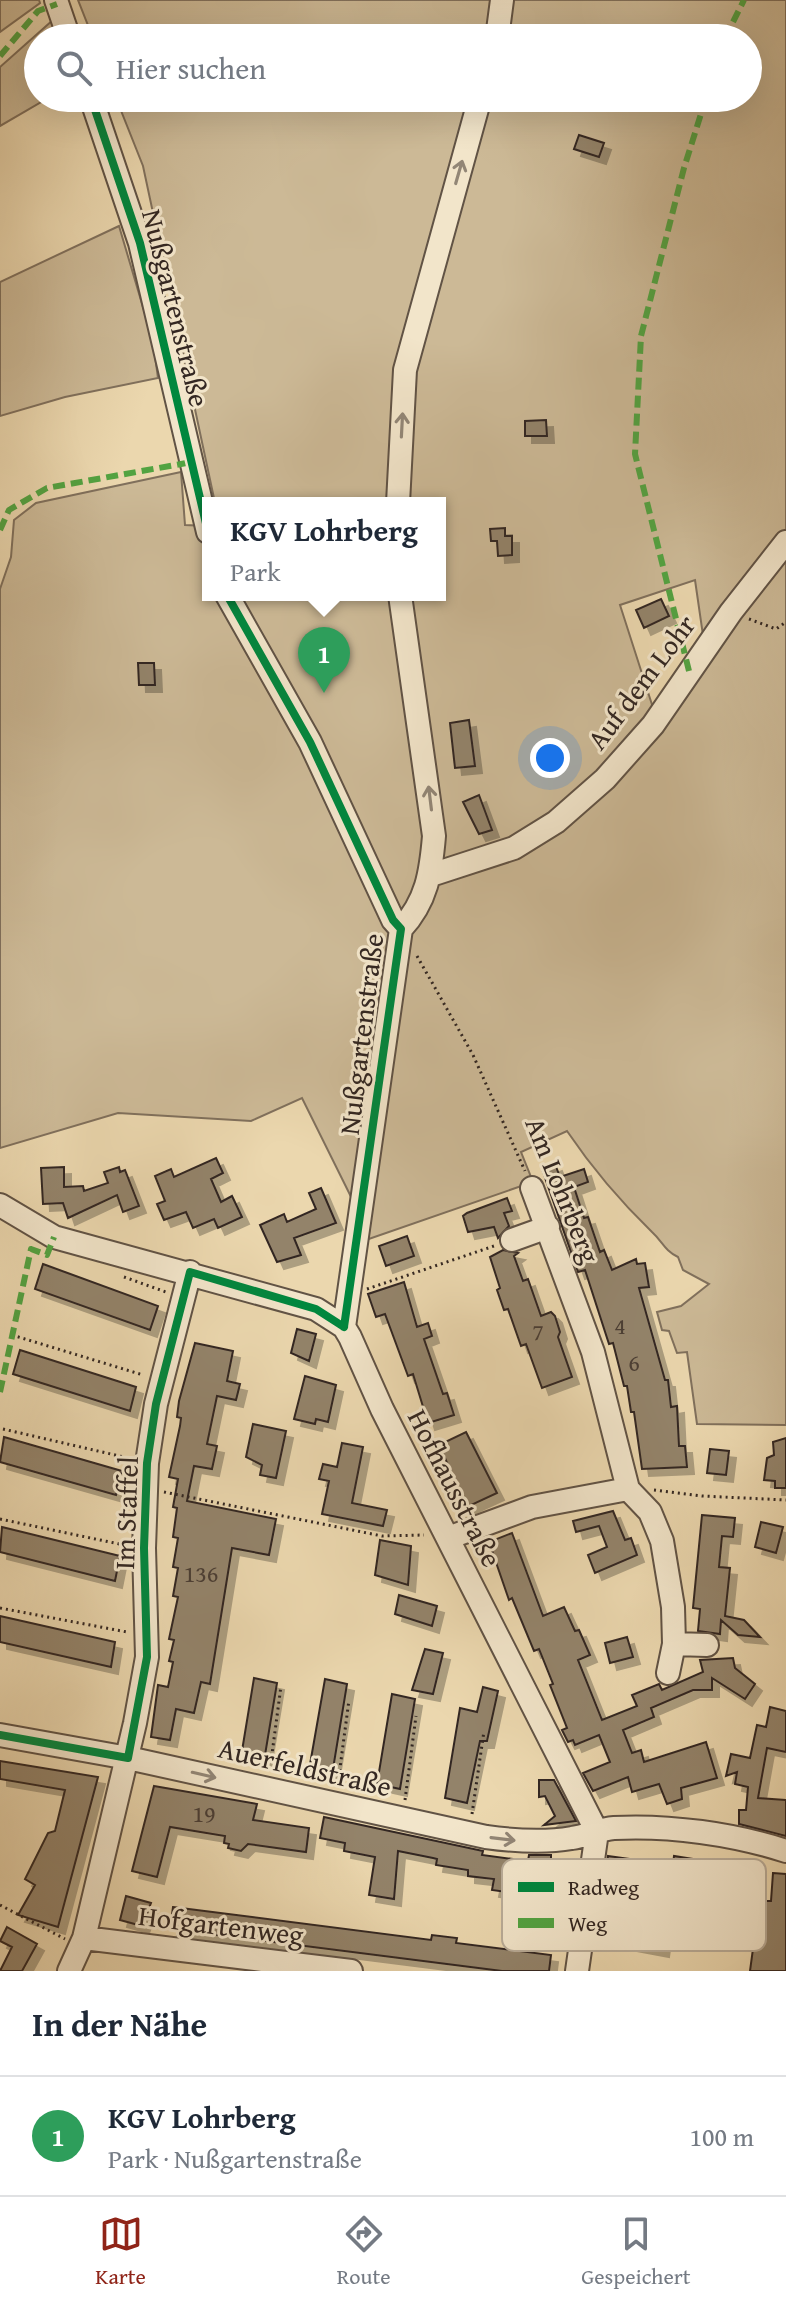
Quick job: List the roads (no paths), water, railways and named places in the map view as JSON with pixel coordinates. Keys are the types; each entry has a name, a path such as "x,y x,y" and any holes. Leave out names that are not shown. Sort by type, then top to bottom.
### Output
{"street":[{"path":"56,0 64,24"},
{"path":"499,24 502,0"},
{"name":"Nußgartenstraße","path":"96,112 140,243 202,506"},
{"path":"398,497 405,370 476,112"},
{"name":"Auf dem Lohr","path":"431,875 514,848 556,822 631,752 731,612 786,542"},
{"name":"Nußgartenstraße","path":"230,601 310,742 393,920 401,929 344,1327"},
{"path":"401,601 434,836 431,875 422,900 401,929"},
{"name":"Am Lohrberg","path":"532,1188 593,1352 628,1489 650,1512 662,1541 673,1607 674,1644 668,1673"},
{"path":"0,1205 64,1240 190,1272 316,1309 344,1327"},
{"path":"512,1240 548,1227"},
{"name":"Im Staffel","path":"69,1971 84,1938 128,1758 147,1657 144,1548 147,1463 162,1381 190,1272"},
{"name":"Hofhausstraße","path":"344,1327 597,1832"},
{"path":"448,1538 532,1507 628,1489"},
{"path":"674,1644 707,1645"},
{"name":"Auerfeldstraße","path":"0,1735 128,1758 486,1837 538,1842 597,1832"},
{"path":"593,1859 597,1832 611,1828 676,1831 786,1851"},
{"name":"Hofgartenweg","path":"84,1938 351,1971"},
{"path":"577,1971 580,1951"}],"place":[{"name":"KGV Lohrberg","path":"324,693"}]}
